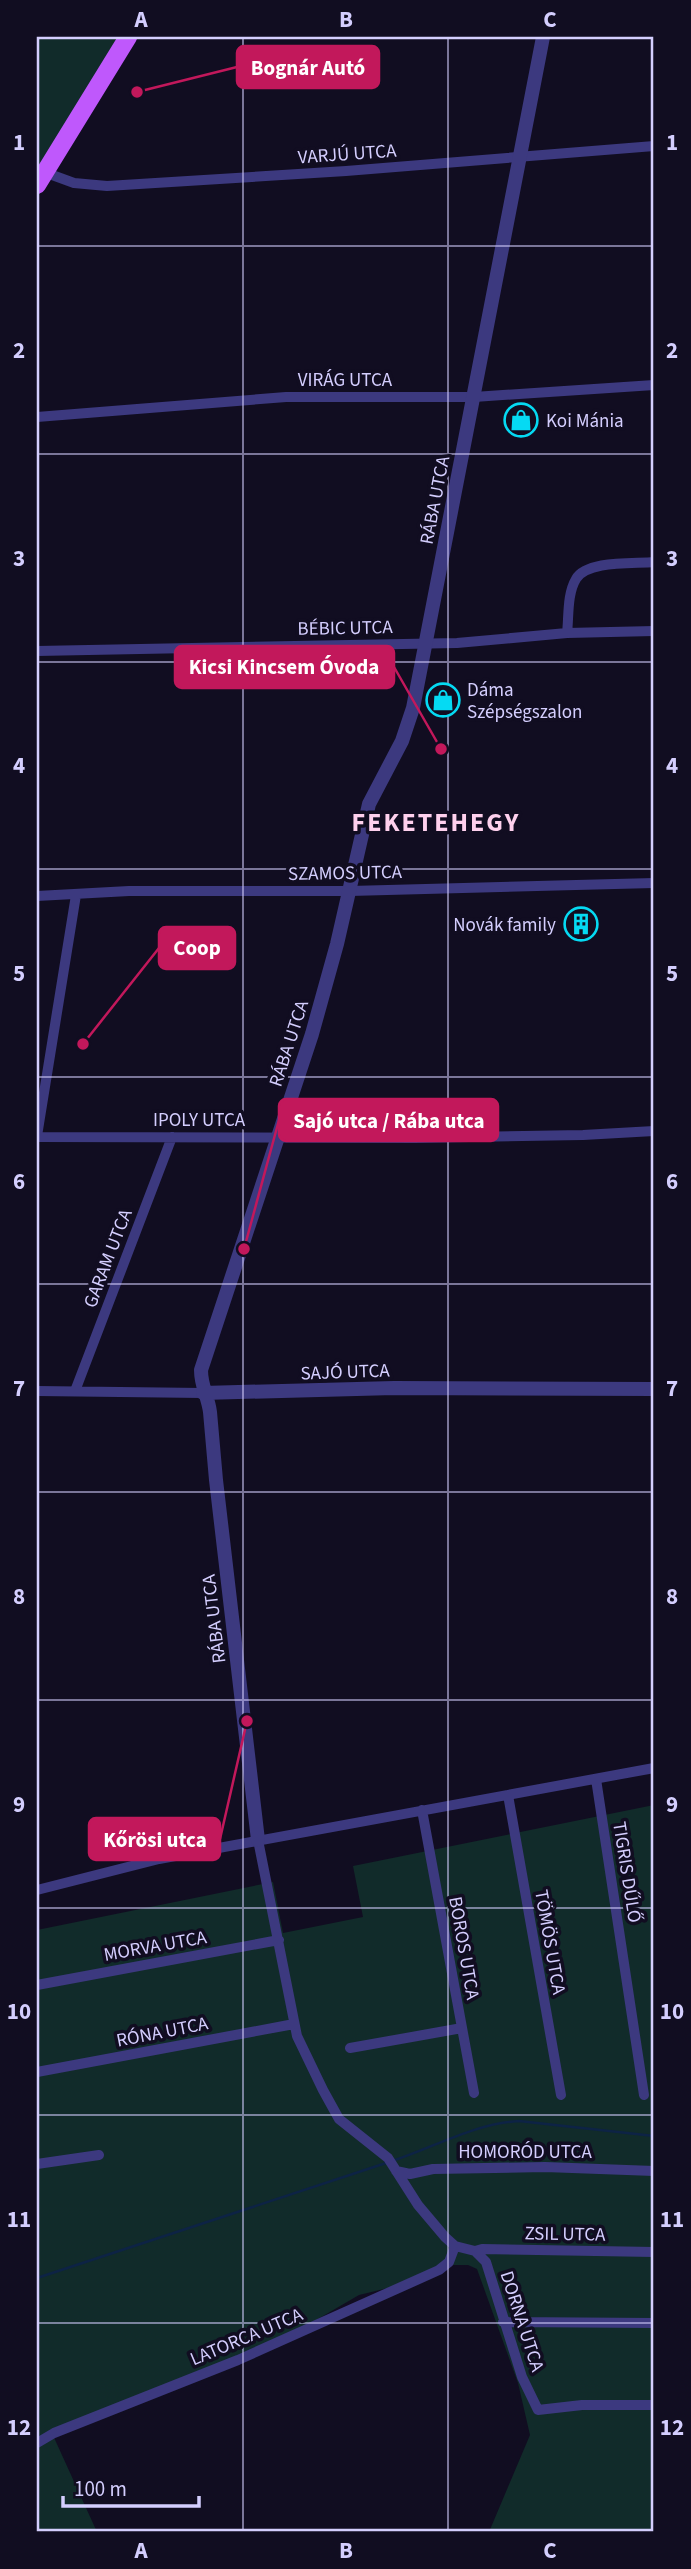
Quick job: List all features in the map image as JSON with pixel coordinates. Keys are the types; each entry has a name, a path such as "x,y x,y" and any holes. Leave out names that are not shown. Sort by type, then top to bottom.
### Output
{"main road":[{"path":"41,178 128,37"}],"street":[{"name":"RÁBA UTCA","path":"392,2165 339,2119 304,2054 294,2024 258,1840 209,1403 203,1393 201,1370 326,986 369,804 408,725 419,681 542,37"},
{"name":"VARJÚ UTCA","path":"41,178 107,186 346,171 654,146"},
{"name":"VIRÁG UTCA","path":"37,417 286,397 474,397 654,385"},
{"path":"567,633 572,590 582,571 598,565 654,562"},
{"name":"BÉBIC UTCA","path":"37,651 425,644 567,633 654,631"},
{"name":"SZAMOS UTCA","path":"37,896 129,891 350,891 654,883"},
{"path":"37,1136 76,895"},
{"name":"IPOLY UTCA","path":"37,1136 475,1138 654,1131"},
{"name":"GARAM UTCA","path":"75,1391 173,1137"},
{"name":"SAJÓ UTCA","path":"37,1391 203,1393 407,1388 654,1390"},
{"path":"37,1890 159,1859 654,1768"},
{"name":"TIGRIS DŰLŐ","path":"596,1779 644,2095"},
{"name":"TÖMÖS UTCA","path":"508,1795 561,2095"},
{"name":"BOROS UTCA","path":"422,1810 474,2093"},
{"name":"MORVA UTCA","path":"37,1985 279,1940"},
{"name":"RÓNA UTCA","path":"37,2072 294,2024"},
{"path":"351,2048 462,2028"},
{"path":"37,2164 99,2155"},
{"path":"392,2165 431,2222 455,2246 475,2251"},
{"name":"HOMORÓD UTCA","path":"392,2165 410,2174 433,2169 545,2167 654,2171"},
{"name":"LATORCA UTCA","path":"37,2442 238,2360 439,2270 449,2262 455,2246"},
{"name":"ZSIL UTCA","path":"475,2251 654,2252"},
{"name":"DORNA UTCA","path":"475,2251 486,2262 522,2377 538,2410 582,2405 654,2405"},
{"path":"503,2322 654,2323"}],"green space":[{"path":"37,37 128,37 37,185"},
{"path":"654,1805 654,2532 489,2532 530,2435 518,2383 477,2269 468,2265 452,2265 396,2286 359,2295 292,2334 51,2431 97,2532 37,2532 37,1930 273,1882 283,1933 363,1917 353,1866"}],"waterway":[{"path":"392,2161 470,2131 519,2121 654,2136"},
{"path":"37,2278 386,2163"}],"place":[{"name":"Bognár Autó","path":"137,92"},
{"name":"Koi Mánia","path":"521,420"},
{"name":"Dáma Szépségszalon","path":"443,700"},
{"name":"Kicsi Kincsem Óvoda","path":"441,749"},
{"name":"Novák family","path":"581,924"},
{"name":"Coop","path":"83,1044"},
{"name":"Sajó utca / Rába utca","path":"244,1249"},
{"name":"Kőrösi utca","path":"247,1721"}],"district":[{"name":"FEKETEHEGY","path":"436,822"}]}
